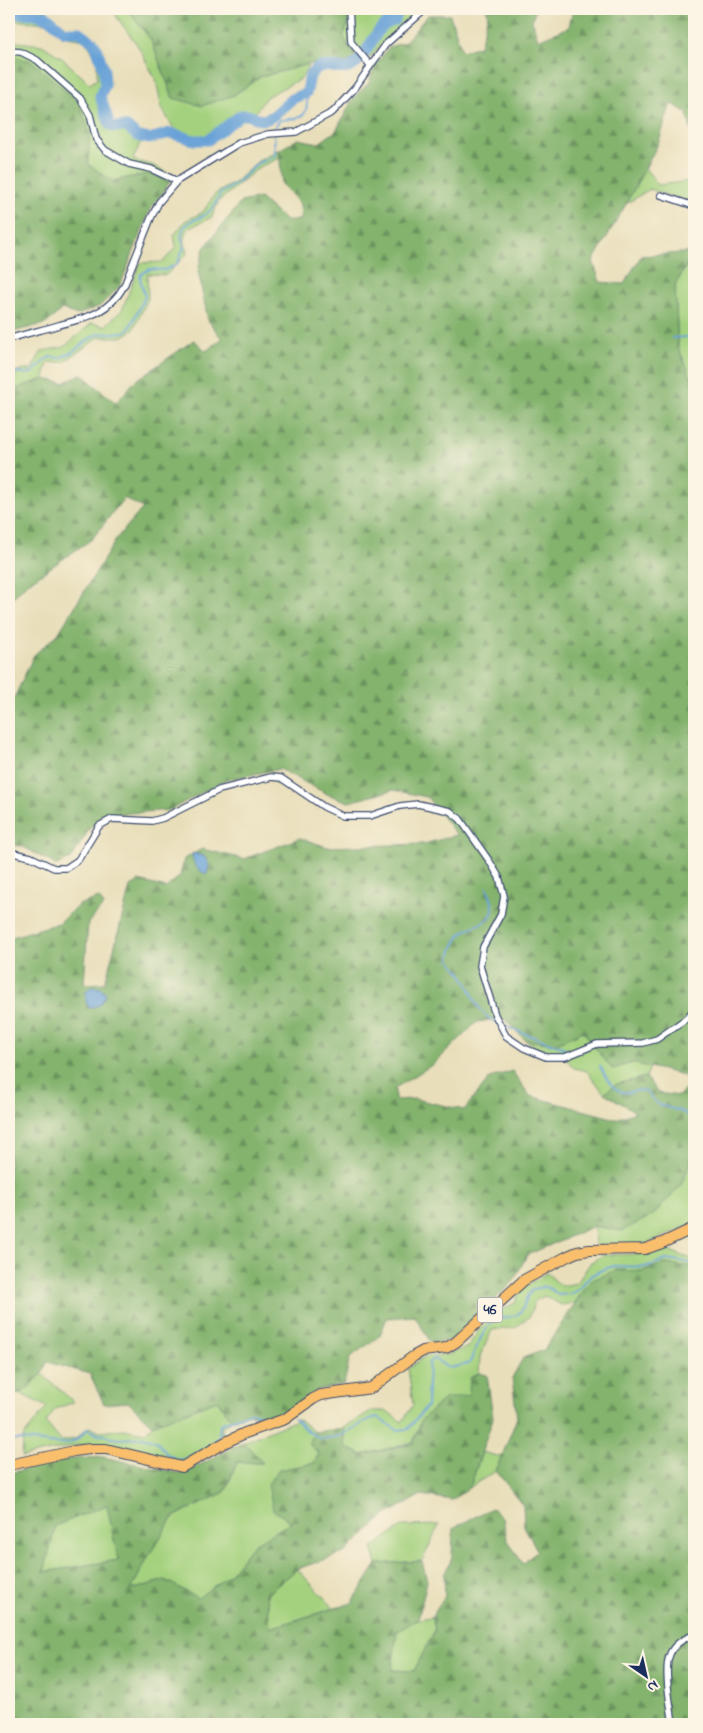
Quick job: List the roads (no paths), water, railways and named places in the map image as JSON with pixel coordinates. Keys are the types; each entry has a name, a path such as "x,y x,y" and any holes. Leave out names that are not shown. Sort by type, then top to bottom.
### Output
{"main road":[{"name":"46","path":"9,1465 74,1450 90,1449 106,1450 182,1467 245,1433 285,1419 321,1396 371,1388 423,1351 446,1348 456,1342 524,1280 568,1256 589,1250 645,1249 694,1228"}],"street":[{"path":"349,9 351,42 367,63"},
{"path":"9,339 89,317 104,310 114,301 124,286 150,218 159,202 177,181 250,138 268,134 296,132 333,112 355,88 367,63 426,9"},
{"path":"9,51 21,52 37,60 80,98 90,115 96,139 105,150 129,164 150,168 177,181"},
{"path":"661,195 694,206"},
{"path":"9,852 31,857 54,868 66,868 78,860 99,826 112,819 152,821 163,818 219,790 271,777 281,778 324,807 343,816 370,816 400,806 418,804 450,811 460,819 490,862 499,877 504,896 501,914 482,946 480,966 495,1015 506,1036 524,1048 546,1057 565,1057 598,1044 643,1043 657,1039 687,1018 694,1009"},
{"path":"673,1724 668,1660 672,1649 694,1635"}],"water":[{"path":"192,853 204,856 209,865 207,874 200,871 196,866"},
{"path":"91,987 101,988 106,995 99,1005 89,1008 86,1002 86,992"}],"waterway":[{"path":"9,13 35,14 44,17 45,15 65,32 80,32 93,42 104,70 105,85 100,96 110,125 113,127 127,127 137,136 149,139 170,133 194,140 208,140 241,115 248,115 260,120 273,116 292,99 306,93 311,74 316,69 327,66 344,69 354,65 362,57 382,27 395,20 398,9"},
{"path":"9,377 19,372 27,374 33,372 50,357 60,358 98,334 124,332 129,329 145,297 140,279 141,274 150,269 165,270 177,264 184,247 181,236 184,227 205,215 213,208 220,194 237,183 258,163 275,156 274,128 280,120 296,118 304,114 307,105 308,89"},
{"path":"672,338 687,337 694,331"},
{"path":"487,888 492,903 492,913 487,920 460,935 453,947 450,960 463,976 479,1008 489,1019 497,1023"},
{"path":"503,1026 565,1048"},
{"path":"600,1066 611,1085 619,1091 646,1091 657,1103 682,1112 694,1121"},
{"path":"294,1418 307,1431 321,1439 340,1436 377,1417 397,1430 408,1429 427,1406 429,1362 434,1359 449,1368 468,1364 491,1323 495,1320 518,1314 529,1293 538,1288 547,1287 558,1295 570,1294 578,1290 590,1276 614,1266 645,1267 666,1260 694,1264"},
{"path":"9,1441 25,1440 62,1444 70,1443 87,1429 111,1438 143,1437 156,1441 167,1454 178,1460 194,1455 215,1441 219,1437 220,1424 251,1412 274,1418"}]}
